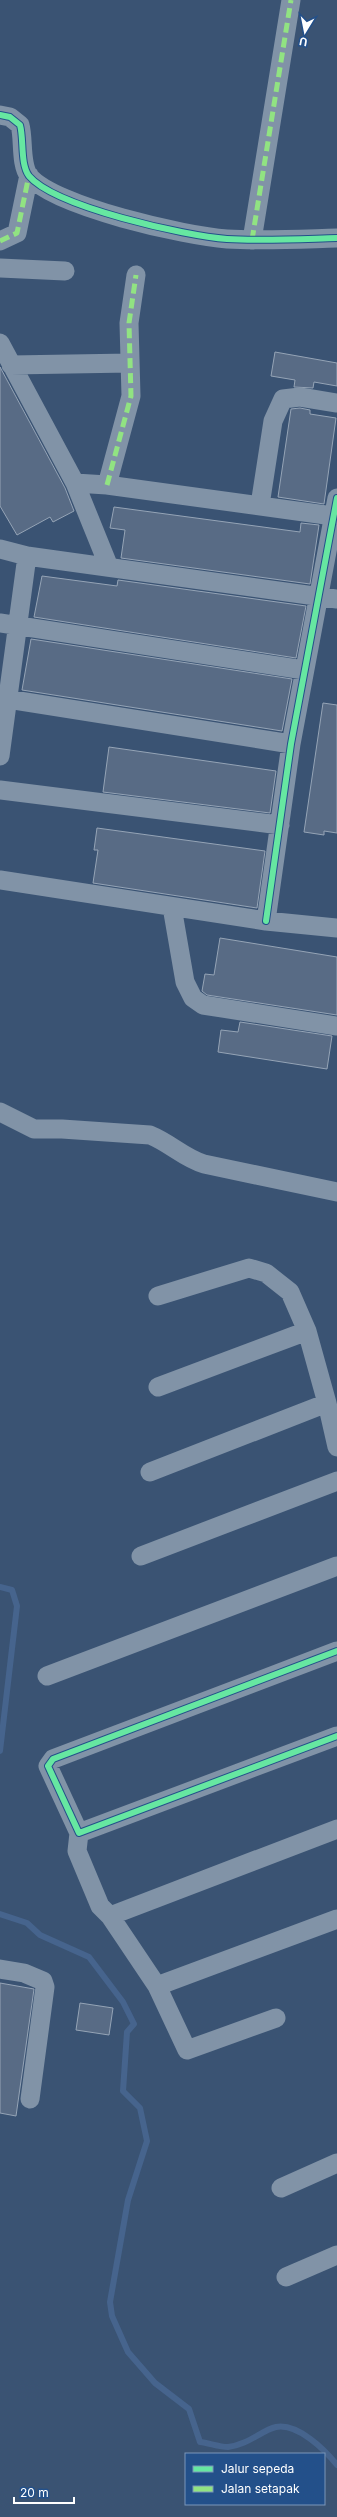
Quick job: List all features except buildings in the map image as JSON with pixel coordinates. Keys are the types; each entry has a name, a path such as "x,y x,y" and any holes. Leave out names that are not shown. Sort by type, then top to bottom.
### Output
{"street":[{"path":"252,240 292,0"},
{"path":"0,114 10,117 20,125 24,160 29,175 17,233 0,241"},
{"path":"29,175 49,190 91,209 164,228 226,239 252,240 337,238"},
{"path":"0,268 65,271"},
{"path":"107,485 131,396 129,323 136,275"},
{"path":"0,343 75,483 109,567"},
{"path":"11,365 130,363"},
{"path":"260,505 273,420 283,399 300,397 337,403"},
{"path":"75,483 107,485 333,516"},
{"path":"266,921 291,744 304,670 328,598 333,516 337,498"},
{"path":"0,549 27,556 328,598"},
{"path":"0,756 9,623 27,556"},
{"path":"9,623 304,670"},
{"path":"5,698 291,744"},
{"path":"0,790 280,825"},
{"path":"0,880 172,908 266,921 337,928"},
{"path":"172,908 186,982 193,998 203,1005 337,1026"},
{"path":"0,1112 34,1130 62,1129 150,1135 163,1140 190,1159 204,1164 337,1192"},
{"path":"158,1296 249,1268 266,1272 290,1292 307,1331 327,1403 337,1447"},
{"path":"158,1387 307,1331"},
{"path":"150,1472 327,1403"},
{"path":"141,1556 337,1481"},
{"path":"47,1676 337,1566"},
{"path":"276,2018 188,2050 157,1986 110,1916 100,1906 77,1851 79,1833 48,1766 53,1759 337,1651"},
{"path":"79,1833 337,1736"},
{"path":"110,1916 337,1829"},
{"path":"157,1986 337,1919"},
{"path":"0,1969 30,1975 43,1980 45,1987 30,2099"},
{"path":"281,2188 337,2163"},
{"path":"286,2277 337,2255"}],"waterway":[{"path":"0,1587 12,1590 17,1606 0,1751"},
{"path":"0,1914 27,1923 40,1935 89,1957 123,2002 134,2024 127,2032 123,2091 140,2108 147,2141 128,2200 110,2302 112,2316 128,2352 155,2383 189,2409 200,2442 228,2447 235,2446 248,2441 265,2431 276,2427 284,2427 302,2433 326,2452 337,2465"}],"marked path":[{"path":"252,240 291,0"},
{"path":"0,241 17,233 29,175"},
{"path":"107,485 131,396 129,323 136,275"}],"cycle path":[{"path":"0,115 10,117 20,125 24,165 29,176 43,187 92,209 153,226 208,237 269,240 337,238"},
{"path":"266,921 291,744 337,498"},
{"path":"337,1651 53,1759 48,1766 79,1833 337,1736"}]}
